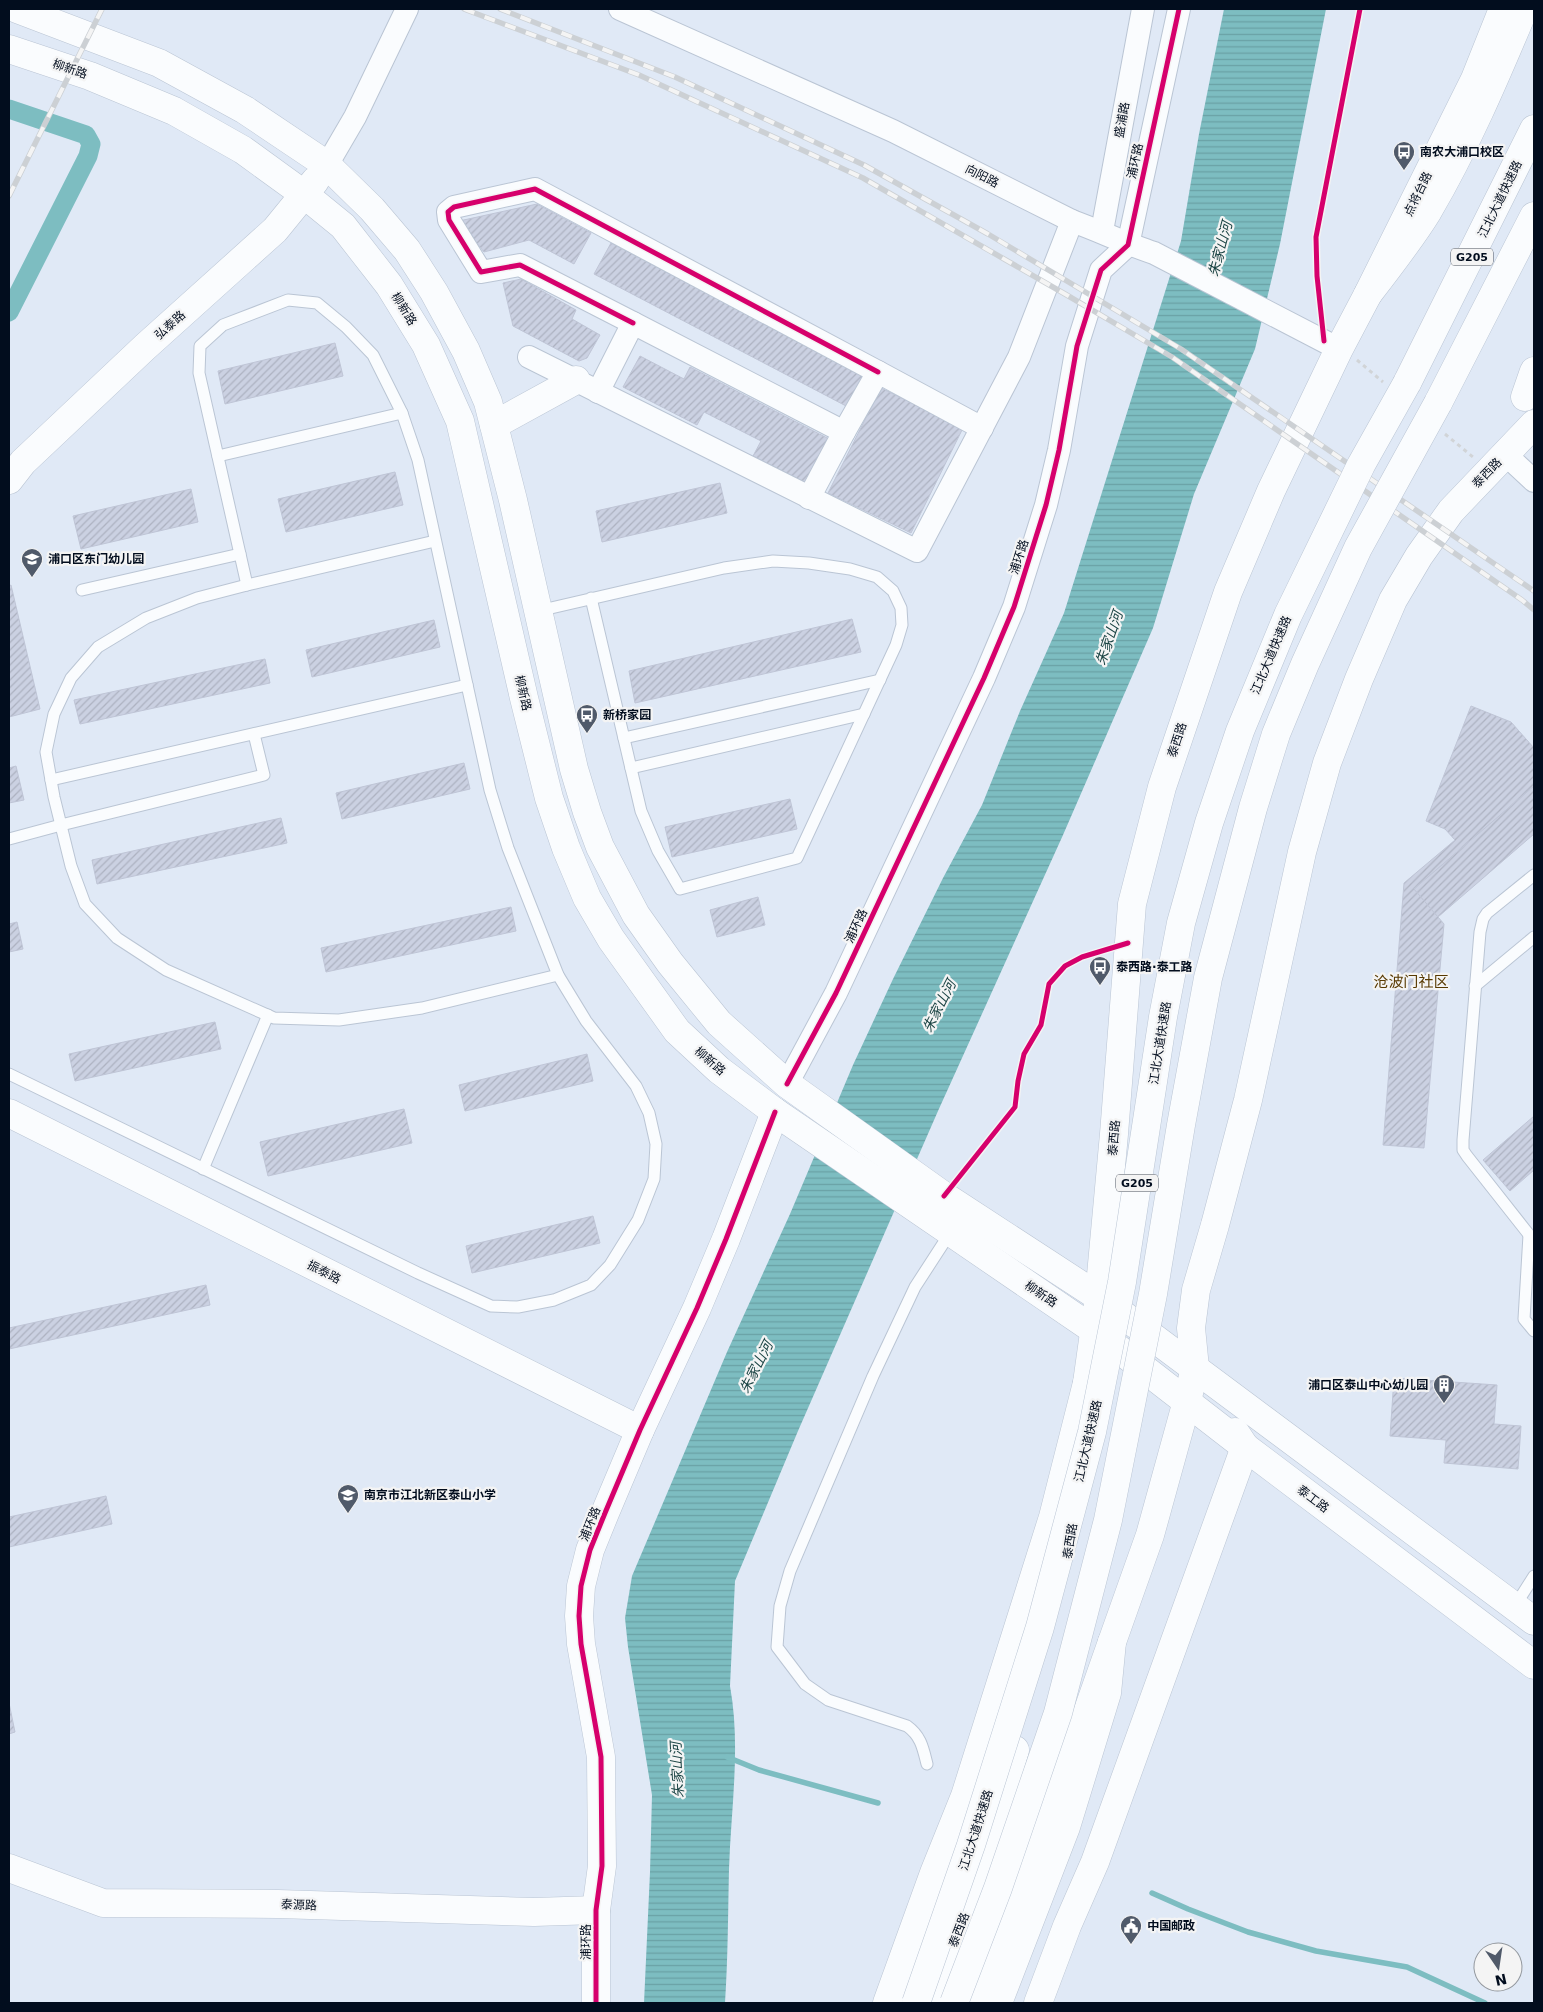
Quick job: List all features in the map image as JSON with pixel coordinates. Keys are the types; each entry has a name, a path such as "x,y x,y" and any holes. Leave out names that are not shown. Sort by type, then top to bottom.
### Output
{"main road":[{"path":"17,9 159,64 245,110 327,165 384,223 407,250 434,292 466,351 488,402 514,500 574,769 600,847 636,915 670,963 719,1023 786,1084 944,1196 1099,1297 1524,1613"},
{"name":"点将台路","path":"1339,349 1475,79 1503,9"},
{"path":"1368,294 1403,249 1448,176 1496,77 1524,9"},
{"name":"柳新路","path":"9,49 90,76 174,111 243,150 305,195 343,226 389,285 426,345 460,421 549,798 566,848 587,898 611,939 640,982 677,1031 720,1070 775,1112 1094,1330"},
{"name":"江北大道快速路","path":"916,2003 971,1845 1040,1627 1092,1432 1122,1282 1163,1017 1181,923 1224,778 1257,687 1288,615 1362,465 1465,271 1534,129"},
{"name":"弘泰路","path":"9,480 24,462 138,354 275,230 305,195 327,165"},
{"name":"G205","path":"954,2003 998,1888 1058,1713 1108,1520 1153,1294 1208,978 1253,808 1274,744 1305,664 1358,548 1465,352 1534,216"},
{"name":"泰西路","path":"932,2003 971,1900 1063,1586 1083,1464 1087,1383 1099,1297 1114,1134 1128,943 1132,904 1141,863 1162,787 1228,592 1271,491 1339,349"},
{"path":"1505,454 1529,390 1534,371"},
{"path":"494,426 587,386"},
{"path":"1505,454 1534,424"},
{"name":"泰西路","path":"998,2003 1066,1827 1107,1693 1112,1642 1150,1536 1187,1401 1195,1368 1191,1328 1196,1290 1248,1100 1302,852 1327,763 1359,679 1386,618 1419,556 1451,511 1505,454"},
{"name":"浦环路","path":"596,2003 596,1910 602,1866 601,1757 581,1644 579,1616 581,1586 590,1550 640,1430 697,1308 753,1174 775,1112"},
{"name":"振泰路","path":"9,1113 640,1430"},
{"name":"泰工路","path":"1094,1330 1245,1447 1534,1665"},
{"name":"泰西路","path":"1195,1368 1245,1447"},
{"path":"887,2003 934,1873 965,1796 1053,1517 1087,1383"},
{"path":"1038,2003 1067,1926 1095,1862 1245,1447"},
{"path":"983,2003 1063,1784 1112,1642"},
{"name":"泰源路","path":"9,1868 103,1903 278,1904 534,1912 596,1910"}],"street":[{"path":"327,165 355,117 407,9"},
{"name":"向阳路","path":"620,9 893,131 1072,221 1102,231 1128,245 1154,253 1270,315 1339,349"},
{"name":"盛浦路","path":"1102,231 1143,9"},
{"name":"浦环路","path":"786,1084 836,993 984,678 1014,606 1046,505 1059,450 1077,346 1101,270 1128,245 1179,9"},
{"path":"844,432 520,264 481,272 449,220 448,212 454,207 535,189 982,428"},
{"path":"529,357 917,551 1019,357 1072,221"},
{"path":"587,386 633,323"},
{"path":"809,498 878,372"},
{"path":"1505,454 1534,481"}],"lane":[{"path":"9,1074 418,1273 491,1306 518,1307 554,1300 591,1285 610,1265 638,1220 654,1179 656,1144 648,1113 636,1086 586,1021 558,975 508,848 495,806 418,460 402,413 373,355 346,327 317,303 288,300 223,325 200,346 200,373 247,585"},
{"path":"218,456 402,413"},
{"path":"435,541 196,598 146,618 98,647 71,678 54,714 46,752 71,866 85,904 117,938 166,970 274,1018 339,1020 413,1010 558,975"},
{"path":"82,590 240,554"},
{"path":"538,611 591,598 724,568 773,561 850,568 878,577 893,591 901,608 902,625 896,645 797,858 680,889 658,851 641,811 591,598"},
{"path":"624,738 880,680"},
{"path":"51,780 467,685"},
{"path":"631,768 864,714"},
{"path":"9,839 264,775 254,734"},
{"path":"1534,875 1482,919 1463,1150 1532,1238 1524,1319 1534,1329"},
{"path":"1475,986 1534,937"},
{"path":"203,1169 268,1015"},
{"path":"927,1764 922,1742 915,1732 907,1726 828,1700 805,1684 777,1646 780,1606 790,1571 873,1376 903,1311 915,1287 950,1233"},
{"path":"1524,1613 1534,1576"}],"water":[{"name":"朱家山河","path":"1224,9 1326,9 1280,244 1255,349 1194,494 1153,628 1063,835 938,1111 798,1431 735,1581 730,1686 735,1731 735,1754 725,2003 644,2003 652,1795 625,1618 632,1576 727,1352 790,1214 853,1065 943,878 982,805 1020,711 1064,613 1181,241 1199,134"}],"building":[{"path":"537,204 591,233 574,264 529,240 484,252 459,221"},
{"path":"611,243 864,376 848,407 594,274"},
{"path":"521,279 576,310 572,319 600,335 587,358 579,361 513,326 503,283"},
{"path":"335,343 343,376 225,404 218,371"},
{"path":"640,356 684,379 690,367 831,440 808,485 753,456 761,441 704,412 697,425 623,387"},
{"path":"881,388 963,428 911,533 828,493"},
{"path":"395,472 403,505 286,532 278,499"},
{"path":"720,483 727,513 602,542 596,511"},
{"path":"191,489 198,522 81,549 73,516"},
{"path":"11,585 40,709 9,717 9,586"},
{"path":"852,619 861,652 635,703 629,671"},
{"path":"434,620 440,647 312,677 306,650"},
{"path":"265,659 270,683 80,724 74,700"},
{"path":"1471,706 1511,722 1534,748 1534,786 1414,889 1444,924 1424,1148 1383,1145 1404,883 1455,840 1445,829 1426,821"},
{"path":"464,763 470,789 342,819 336,793"},
{"path":"16,766 24,800 9,803 9,768"},
{"path":"1534,786 1534,834 1438,917 1414,889"},
{"path":"790,799 797,829 672,857 665,827"},
{"path":"281,818 287,843 97,884 92,860"},
{"path":"758,897 765,925 717,937 710,910"},
{"path":"511,907 516,931 326,972 321,948"},
{"path":"17,922 23,949 9,952 9,924"},
{"path":"215,1022 221,1049 75,1081 69,1054"},
{"path":"587,1054 593,1081 465,1111 459,1085"},
{"path":"404,1109 412,1143 268,1176 260,1142"},
{"path":"1534,1116 1534,1170 1510,1191 1483,1160"},
{"path":"593,1216 600,1243 472,1273 466,1246"},
{"path":"206,1285 210,1305 9,1349 9,1328"},
{"name":"浦口区泰山中心幼儿园","path":"1394,1378 1497,1385 1494,1424 1521,1426 1518,1469 1444,1463 1446,1440 1390,1436"},
{"path":"106,1496 112,1524 9,1547 9,1517"},
{"path":"9,1703 15,1732 9,1734"}],"waterway":[{"path":"9,109 86,135 91,144 88,156 9,312"},
{"path":"727,1757 759,1770 878,1803"},
{"path":"1152,1893 1248,1932 1316,1951 1407,1967 1485,2003"}],"railway":[{"path":"9,196 102,9"},
{"path":"464,9 639,75 863,178 1172,357 1534,610"},
{"path":"500,9 675,77 864,165 988,234 1181,349 1534,591"}],"cycle path":[{"path":"787,1084 836,993 984,678 1014,607 1046,505 1059,450 1077,346 1101,270 1128,245 1179,9"},
{"path":"1324,341 1317,276 1316,237 1360,9"},
{"path":"633,323 520,265 481,272 449,220 448,212 454,207 535,189 878,372"},
{"path":"944,1196 1015,1107 1024,1054 1041,1025 1049,984 1065,966 1082,957 1128,943"},
{"path":"596,2003 596,1910 602,1866 601,1757 581,1644 579,1616 581,1586 590,1550 605,1513 640,1430 697,1308 775,1112"}],"place":[{"name":"南农大浦口校区","path":"1404,171"},
{"name":"浦口区东门幼儿园","path":"32,578"},
{"name":"新桥家园","path":"587,734"},
{"name":"泰西路·泰工路","path":"1100,986"},
{"name":"浦口区泰山中心幼儿园","path":"1444,1404"},
{"name":"南京市江北新区泰山小学","path":"348,1514"},
{"name":"中国邮政","path":"1131,1945"}],"district":[{"name":"沧波门社区","path":"1411,982"}]}
